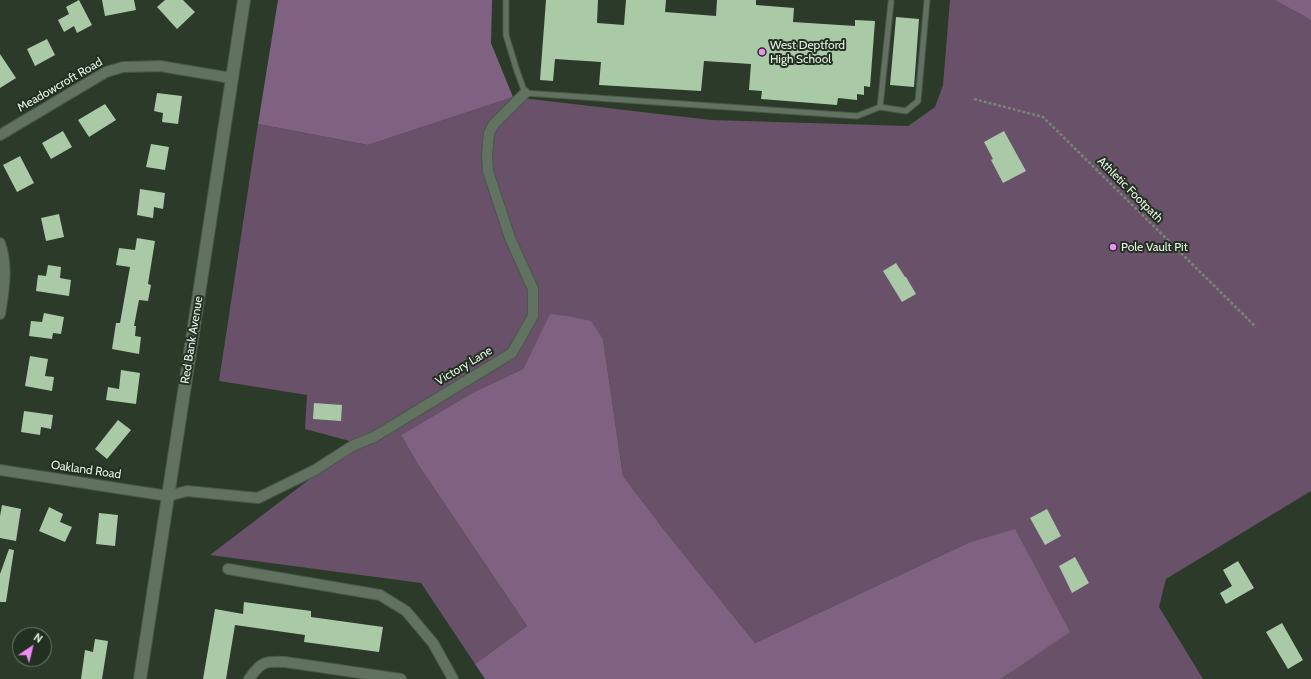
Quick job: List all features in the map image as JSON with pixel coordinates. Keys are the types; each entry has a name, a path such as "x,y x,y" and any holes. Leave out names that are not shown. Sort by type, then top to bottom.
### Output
{"street":[{"name":"Red Bank Avenue","path":"140,679 244,0"},
{"name":"Meadowcroft Road","path":"0,135 106,72 123,67 160,66 231,78"},
{"name":"Victory Lane","path":"168,496 187,491 253,498 264,496 315,470 354,445 374,437 512,353 533,316 533,289 510,238 488,171 487,156 489,133 494,124 526,93"},
{"path":"0,243 4,260 5,274 0,314"},
{"name":"Oakland Road","path":"0,470 168,496"},
{"path":"228,569 380,595 406,611 433,643 453,679"},
{"path":"249,679 258,666 272,662 285,662 401,679"}],"lane":[{"path":"506,0 506,35 517,71 526,93 857,116 880,106 906,111 918,101 927,0"},
{"path":"880,106 891,2"}],"path":[{"name":"Athletic Footpath","path":"974,99 1043,117 1256,327"}],"shaded area":[{"path":"278,0 492,0 491,43 513,97 368,145 258,124"},
{"path":"950,0 1274,0 1311,21 1311,491 1166,579 1159,607 1203,679 1001,679 1069,632 968,543 755,643 623,476 603,339 550,315 523,369 474,392 401,435 417,463 527,626 475,664 421,583 210,555 357,443 305,429 307,395 219,381 258,124 368,145 513,97 711,120 908,126 935,107 943,85"},
{"path":"1274,0 1311,0 1311,21 1304,16"},
{"path":"550,314 591,321 603,339 623,476 755,643 968,543 1015,529 1070,632 1001,679 485,679 475,664 527,626 417,463 401,435 474,392 523,369"}],"building":[{"path":"79,0 92,25 77,33 74,26 64,32 58,20 69,14 66,7"},
{"path":"102,0 134,0 136,10 105,16"},
{"path":"165,0 183,0 195,12 177,29 157,7"},
{"name":"West Deptford High School","path":"546,0 598,0 597,23 624,25 626,0 666,0 665,12 716,16 717,0 756,0 756,5 794,8 793,22 855,26 855,20 875,21 870,87 864,86 864,95 857,94 857,100 838,98 837,105 761,99 762,91 749,90 751,64 704,61 701,91 599,85 601,62 555,59 553,81 540,80"},
{"path":"896,17 919,19 914,87 890,85"},
{"path":"47,39 55,55 35,66 27,49"},
{"path":"0,54 16,78 0,88"},
{"path":"157,93 182,96 178,124 162,122 163,113 154,111"},
{"path":"105,104 116,120 89,137 78,120"},
{"path":"63,131 72,147 51,159 42,143"},
{"path":"1004,131 1026,171 1003,183 991,160 993,159 984,142"},
{"path":"151,144 169,147 165,170 146,167"},
{"path":"20,156 34,183 17,192 3,165"},
{"path":"140,189 165,193 163,209 154,207 153,218 137,215"},
{"path":"59,214 64,237 46,241 41,218"},
{"path":"137,238 155,241 148,284 151,285 148,301 139,300 134,326 136,326 135,336 141,337 139,354 112,349 116,323 120,323 130,267 116,265 119,248 135,250"},
{"path":"896,263 916,294 902,302 883,271"},
{"path":"48,265 61,267 60,278 71,280 69,296 36,291 38,275 46,276"},
{"path":"44,313 64,317 61,334 53,333 52,339 29,336 31,321 42,322"},
{"path":"30,356 48,359 45,376 54,377 52,391 25,386"},
{"path":"121,370 140,373 136,404 106,400 108,387 119,389"},
{"path":"314,403 342,405 341,421 313,419"},
{"path":"24,411 53,415 51,429 41,427 40,435 21,432"},
{"path":"118,420 131,430 107,459 95,449"},
{"path":"2,505 21,509 16,541 0,538 0,516"},
{"path":"49,507 63,514 60,522 72,527 65,542 39,531"},
{"path":"1047,509 1061,536 1045,545 1030,518"},
{"path":"99,513 118,515 115,546 96,544"},
{"path":"9,549 14,550 6,602 0,602 0,574"},
{"path":"1075,557 1089,583 1072,593 1059,566"},
{"path":"1238,561 1254,588 1226,604 1220,593 1232,586 1223,570"},
{"path":"244,602 311,611 311,617 383,627 379,652 304,642 305,635 235,625 226,679 203,679 215,609 243,614"},
{"path":"1282,623 1303,660 1288,669 1266,632"},
{"path":"95,639 108,641 102,679 81,679 85,650 93,652"}],"place":[{"name":"West Deptford High School","path":"762,52"},
{"name":"Pole Vault Pit","path":"1113,247"}]}
